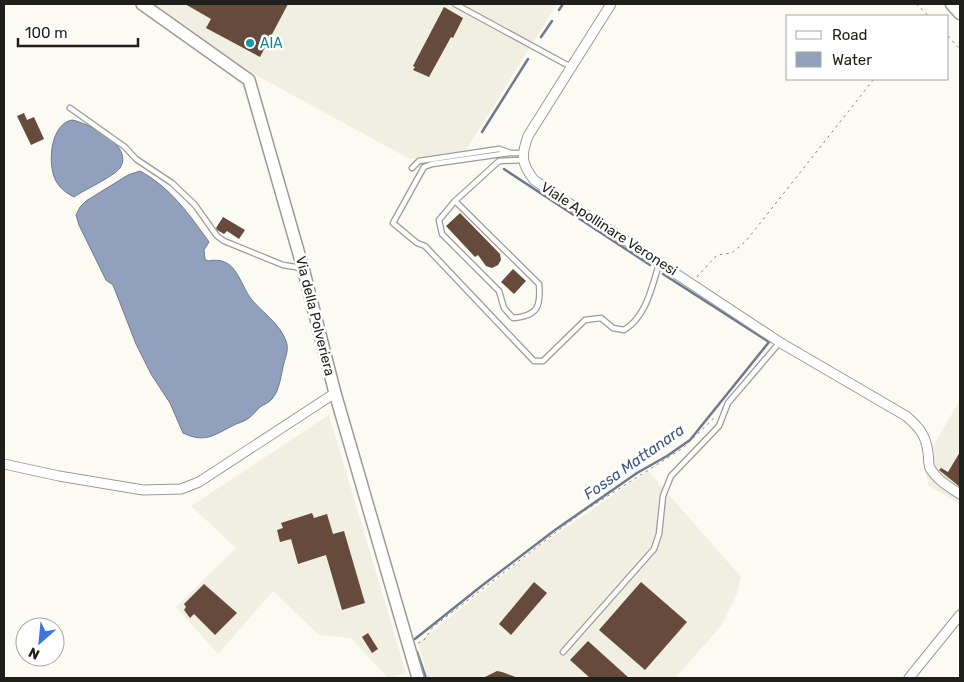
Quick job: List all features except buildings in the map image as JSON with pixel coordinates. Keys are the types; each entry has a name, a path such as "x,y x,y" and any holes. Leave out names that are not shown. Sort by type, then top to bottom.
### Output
{"main road":[{"path":"952,4 960,13"}],"street":[{"name":"Via della Polveriera","path":"142,4 249,80 304,268 335,393 418,678"},
{"path":"523,157 528,136 612,4"},
{"name":"Viale Apollinare Veronesi","path":"523,157 526,169 534,180 780,342 906,416 919,427 925,438 929,466 938,479 960,494"},
{"path":"4,464 59,476 143,490 181,489 199,482 335,393"},
{"path":"909,678 960,615"}],"lane":[{"path":"455,4 572,67"},
{"path":"70,108 125,147 136,159 172,183 195,205 217,236 224,241 282,265 304,268"},
{"path":"412,168 419,161 499,149 523,157"},
{"path":"509,153 432,164 424,167 393,223 417,243 425,246 534,361 543,361 585,320 601,318 613,328 624,330 632,325 641,313 650,293 660,262"},
{"path":"455,201 539,284 541,300 538,307 525,317 514,318 504,308 498,292 442,234 439,220 455,201 499,161 523,157"},
{"path":"563,652 654,548 659,534 663,496 671,476 720,426 728,403 780,342"}],"path":[{"path":"916,4 928,15"},
{"path":"949,37 960,49"},
{"path":"692,284 717,255 732,252 746,241 873,80"},
{"path":"409,647 424,640 433,627 581,513 683,448 716,416"}],"shaded area":[{"name":"AIA","path":"152,4 557,4 466,150 410,159 252,73"},
{"path":"960,400 960,504 929,486 924,462"},
{"path":"329,415 406,673 388,678 351,638 319,635 273,591 218,654 176,607 236,548 191,506"},
{"path":"648,471 741,577 737,594 721,626 675,678 428,678 418,643 538,547"}],"water":[{"path":"72,120 108,137 116,144 123,160 116,172 74,197 59,186 56,181 53,174 51,156 52,146 59,129 65,123"},
{"path":"140,171 161,185 179,202 209,242 204,250 205,259 208,261 218,260 231,266 252,300 276,324 287,344 280,382 272,399 247,419 208,437 197,438 183,433 170,403 151,374 136,344 113,285 106,280 76,215 86,201 128,175"}],"waterway":[{"name":"Fossa Mattanara","path":"559,10 563,4"},
{"name":"Fossa Mattanara","path":"541,37 552,21"},
{"name":"Fossa Mattanara","path":"482,132 528,59"},
{"name":"Fossa Mattanara","path":"504,169 650,265"},
{"name":"Fossa Mattanara","path":"415,639 555,530 637,473 690,440 769,342 663,274"},
{"name":"Fossa Mattanara","path":"417,652 426,678"}],"place":[{"name":"AIA","path":"250,43"}]}
